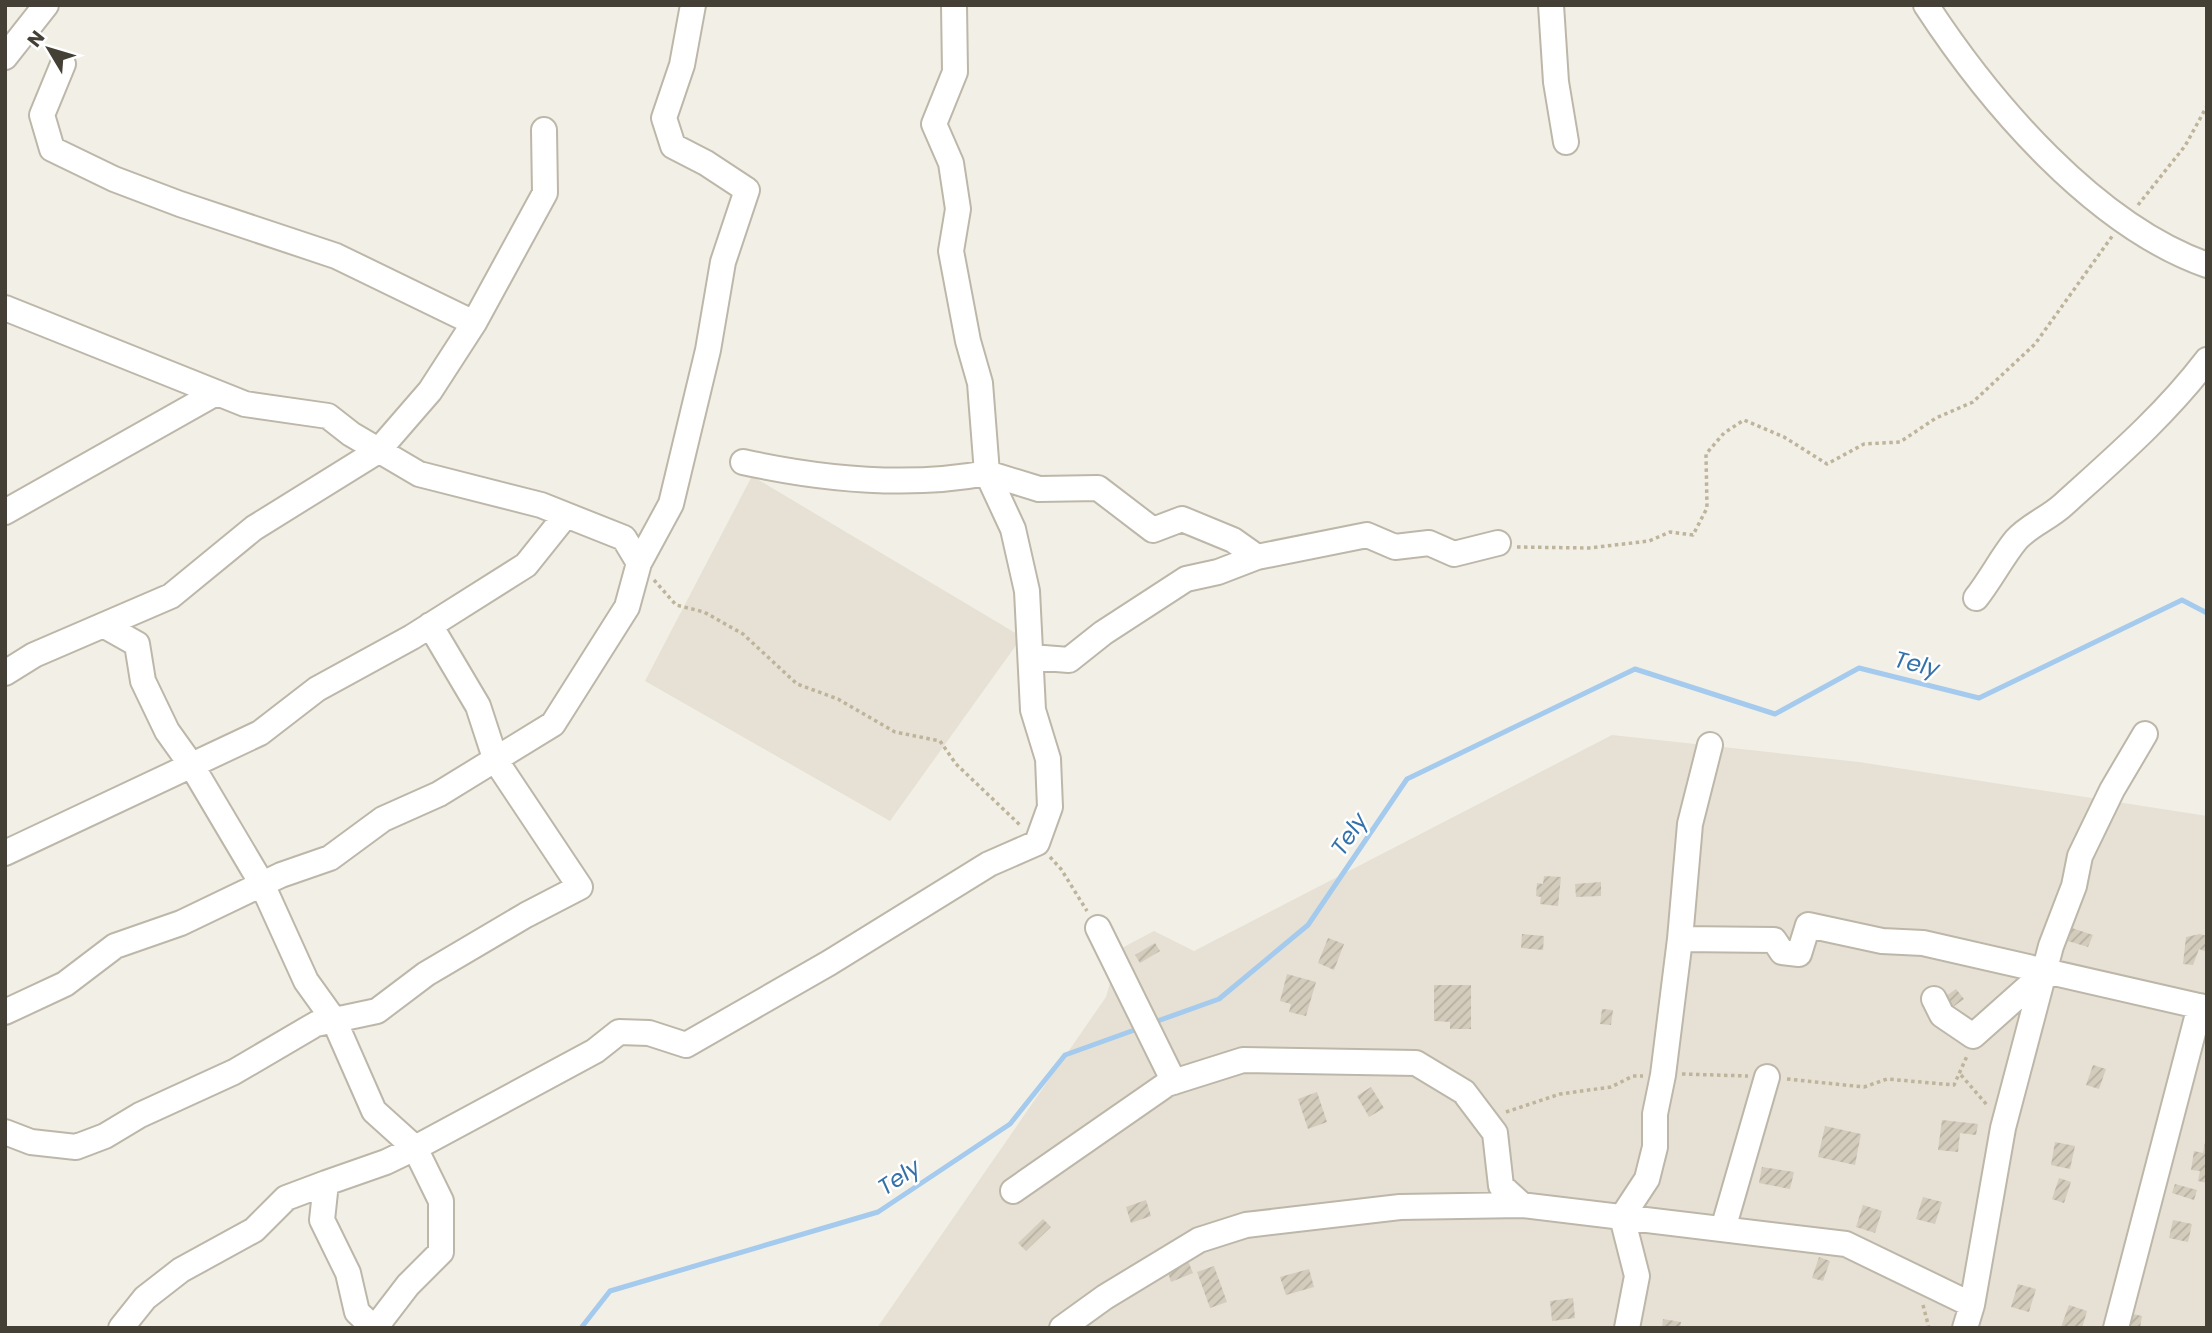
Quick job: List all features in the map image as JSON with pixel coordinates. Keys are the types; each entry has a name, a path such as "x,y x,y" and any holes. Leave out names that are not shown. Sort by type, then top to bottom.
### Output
{"street":[{"path":"5,57 46,5"},
{"path":"5,1012 65,984 115,946 181,923 262,884 330,858 383,820 439,794 553,724 627,607 639,563 671,504 708,350 723,262 747,190 706,163 673,146 664,118 682,65 693,5"},
{"path":"121,1328 145,1298 181,1270 254,1230 286,1198 386,1162 415,1148 595,1051 619,1032 649,1032 686,1045 829,963 989,864 1037,843 1050,807 1048,759 1033,710 1027,591 1013,528 987,473 980,383 968,341 950,251 958,209 951,163 934,124 955,72 954,5"},
{"path":"1551,5 1556,82 1566,142"},
{"path":"1926,5 1958,55 2016,122 2067,174 2124,224 2183,257 2207,265"},
{"path":"63,64 42,115 52,149 114,179 180,204 336,256 474,323"},
{"path":"5,673 34,655 171,596 254,528 378,451 430,391 474,323 545,193 544,130"},
{"path":"5,308 245,404 328,416 378,451 419,474 541,505 624,538 639,563"},
{"path":"1976,598 1997,572 2016,539 2060,508 2134,443 2181,394 2207,360"},
{"path":"5,512 216,393"},
{"path":"743,462 785,471 895,481 944,481 987,473 1039,489 1098,488 1153,530 1182,519 1233,540 1257,557"},
{"path":"5,853 260,733 317,689 430,625 526,565 566,515"},
{"path":"1031,657 1069,660 1103,633 1186,579 1218,572 1257,557 1367,535 1395,547 1429,543 1454,554 1498,543"},
{"path":"5,1132 31,1142 76,1147 105,1136 151,1110 234,1072 316,1024 377,1011 455,957 580,887 496,761 478,706 430,625"},
{"path":"105,626 137,644 143,681 167,731 192,766 262,884 306,981 334,1020 374,1111 415,1148 441,1201 441,1252 408,1285 374,1328 357,1312 348,1273 322,1220 326,1183"},
{"path":"1062,1328 1105,1297 1199,1240 1247,1225 1400,1207 1522,1205 1846,1244 1969,1316 2003,1128 2046,971 2050,946 2074,886 2080,856 2112,790 2145,734"},
{"path":"1627,1328 1637,1276 1622,1217 1647,1180 1655,1147 1655,1114 1663,1075 1680,939 1690,824 1710,745"},
{"path":"1680,939 1774,940 1782,952 1799,954 1808,925 1882,941 1923,943 2203,1007 2116,1328"},
{"path":"1098,928 1174,1082"},
{"path":"1934,999 1942,1015 1973,1036 2046,971"},
{"path":"1013,1191 1093,1134 1174,1082 1243,1060 1416,1063 1464,1092 1495,1133 1501,1186 1522,1205"},
{"path":"1723,1229 1767,1077"}],"path":[{"path":"1498,543 1531,550 1558,546 1589,548 1649,541 1670,532 1693,535 1707,508 1706,454 1724,433 1744,420 1794,442 1827,464 1864,444 1900,442 1936,418 1973,402 2035,344 2110,237 2124,224 2185,146 2207,106"},
{"path":"639,563 676,605 705,612 743,634 797,684 838,699 895,732 940,741 956,764 992,796 1061,869 1098,928"},
{"path":"1961,1074 2003,1128"}],"shaded area":[{"path":"752,476 1022,637 890,821 645,681"},
{"path":"1612,735 1859,762 2207,816 2207,1328 877,1328 1106,997 1120,949 1154,931 1194,951"}],"building":[{"path":"1544,876 1561,877 1558,906 1540,904 1541,897 1536,896 1537,883 1543,884"},
{"path":"1601,882 1601,896 1576,897 1575,884"},
{"path":"2072,928 2093,935 2088,947 2068,941"},
{"path":"1522,934 1544,936 1543,950 1521,948"},
{"path":"2200,934 2207,936 2207,952 2199,949 2193,965 2183,964 2186,937"},
{"path":"1328,938 1344,944 1334,970 1318,963"},
{"path":"1155,943 1160,951 1140,963 1135,955"},
{"path":"1287,974 1316,982 1306,1016 1289,1012 1291,1004 1280,1001"},
{"path":"1434,985 1471,985 1471,1029 1450,1029 1450,1022 1434,1021"},
{"path":"1956,989 1964,999 1946,1012 1939,1001"},
{"path":"1602,1009 1613,1010 1611,1025 1600,1024"},
{"path":"2093,1065 2106,1069 2099,1089 2086,1085"},
{"path":"1371,1087 1384,1108 1369,1117 1357,1096"},
{"path":"1317,1092 1327,1122 1308,1129 1298,1099"},
{"path":"1942,1120 1978,1124 1976,1135 1960,1133 1958,1152 1938,1150"},
{"path":"1825,1126 1861,1134 1855,1165 1818,1157"},
{"path":"2055,1142 2075,1146 2070,1169 2051,1165"},
{"path":"2205,1142 2207,1183 2198,1181 2200,1171 2191,1170 2194,1151 2203,1153"},
{"path":"1762,1167 1794,1172 1790,1189 1759,1183"},
{"path":"2059,1178 2071,1182 2064,1203 2052,1199"},
{"path":"2175,1184 2197,1190 2194,1200 2172,1193"},
{"path":"1923,1197 1942,1202 1935,1224 1916,1219"},
{"path":"1146,1200 1151,1216 1131,1223 1126,1207"},
{"path":"1863,1205 1882,1211 1875,1233 1856,1227"},
{"path":"1043,1219 1051,1227 1026,1251 1018,1243"},
{"path":"2173,1220 2192,1224 2188,1242 2169,1238"},
{"path":"1819,1257 1830,1261 1823,1281 1812,1278"},
{"path":"1188,1261 1193,1273 1171,1282 1167,1269"},
{"path":"1214,1266 1227,1302 1210,1308 1197,1272"},
{"path":"1309,1269 1314,1287 1286,1295 1280,1277"},
{"path":"2018,1284 2036,1289 2029,1312 2011,1307"},
{"path":"1573,1298 1575,1318 1552,1321 1550,1301"},
{"path":"2069,1305 2087,1311 2082,1328 2061,1327"},
{"path":"2133,1314 2142,1316 2140,1328 2130,1328"},
{"path":"1663,1319 1681,1322 1680,1328 1662,1328"}],"waterway":[{"name":"Tely","path":"1152,1023 1219,999 1308,925 1407,779 1635,669 1775,714 1859,668 1979,698 2182,600 2207,613"},
{"name":"Tely","path":"581,1328 610,1291 878,1212 1010,1124 1065,1055 1140,1028"}]}
